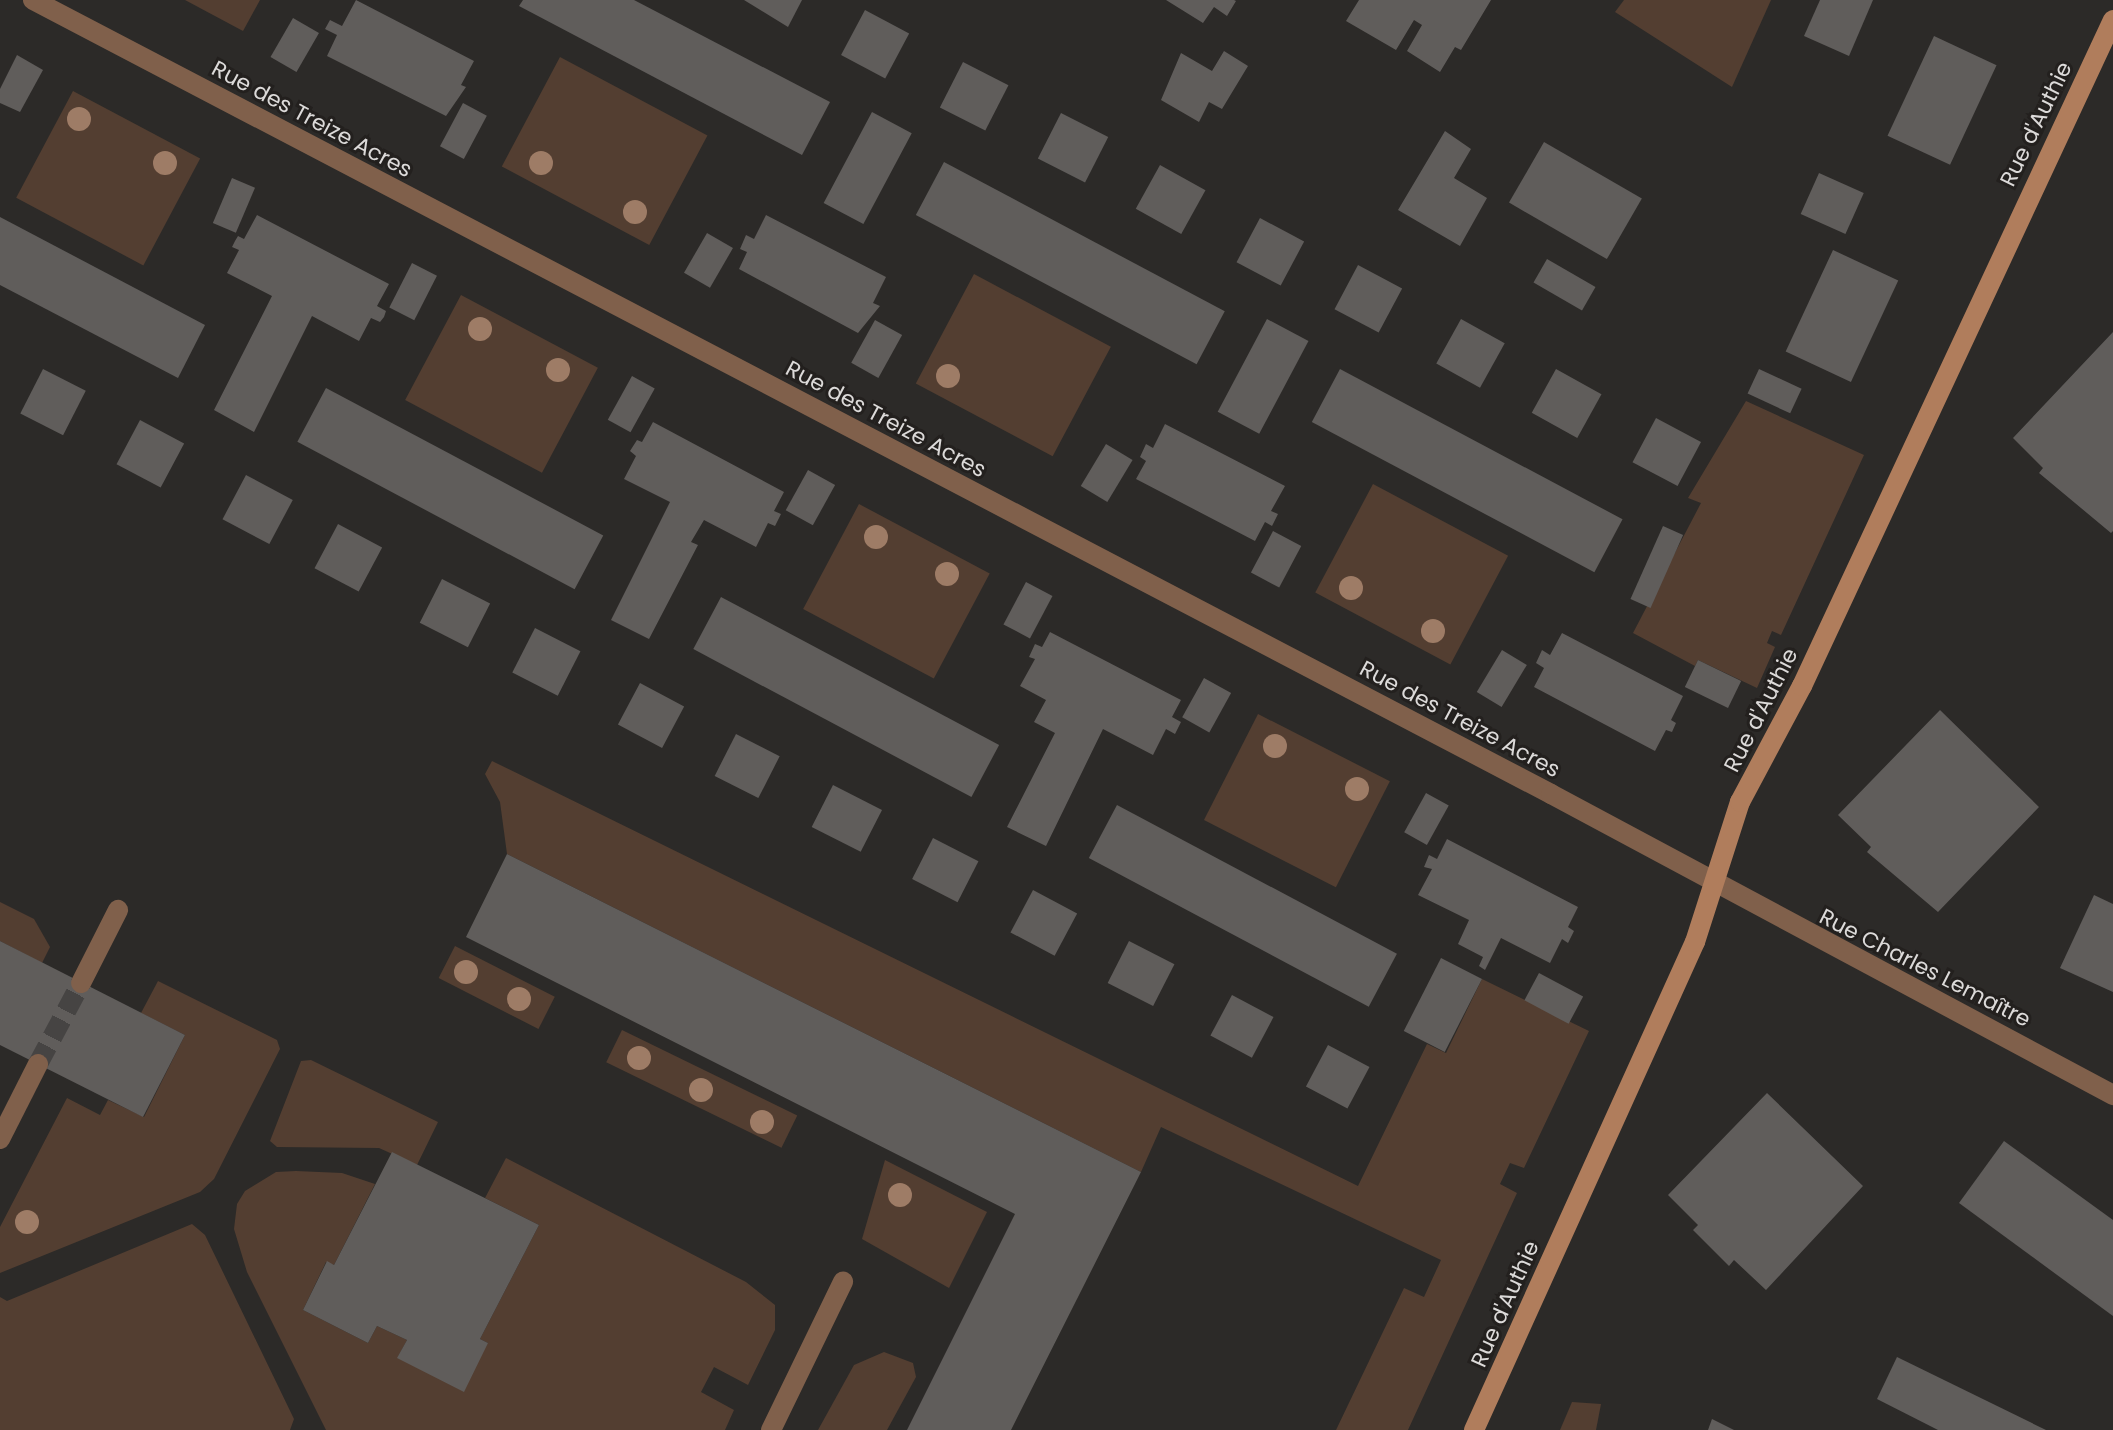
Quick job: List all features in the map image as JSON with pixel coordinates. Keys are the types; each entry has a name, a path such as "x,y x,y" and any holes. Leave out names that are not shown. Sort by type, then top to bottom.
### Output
{"street":[{"name":"Rue des Treize Acres","path":"33,0 1551,794 1714,885"},
{"name":"Rue d'Authie","path":"1474,1430 1695,942 1740,802 1802,686 2113,20"},
{"name":"Rue Charles Lemaître","path":"1714,885 2113,1095"},
{"path":"81,983 118,910"},
{"path":"0,1139 38,1064"},
{"path":"771,1430 843,1282"}],"shaded area":[{"path":"185,0 260,0 243,31"},
{"path":"1624,0 1771,0 1732,87 1615,12"},
{"path":"560,57 707,135 649,245 502,166"},
{"path":"73,91 200,159 143,265 16,198"},
{"path":"974,274 1111,347 1053,456 916,383"},
{"path":"461,295 598,368 542,473 405,400"},
{"path":"1746,401 1864,455 1781,635 1772,631 1767,643 1775,647 1757,688 1698,660 1695,666 1633,633 1701,503 1688,498"},
{"path":"1373,484 1508,556 1450,664 1315,593"},
{"path":"859,504 990,573 934,679 803,609"},
{"path":"1258,714 1390,781 1336,887 1204,820"},
{"path":"492,761 1358,1186 1427,1044 1446,1053 1482,979 1589,1031 1524,1168 1510,1163 1500,1184 1517,1193 1408,1430 1336,1430 1404,1288 1424,1297 1441,1260 1161,1127 1141,1172 507,854 500,802 485,774"},
{"path":"0,902 34,919 50,947 42,963 0,941"},
{"path":"455,946 555,997 538,1029 439,978"},
{"path":"158,981 277,1040 280,1049 214,1179 200,1192 0,1273 0,1227 67,1098 100,1115 108,1100 144,1117 185,1035 141,1013"},
{"path":"622,1030 797,1115 781,1148 606,1062"},
{"path":"311,1060 438,1122 417,1165 379,1148 277,1147 270,1141 301,1061"},
{"path":"506,1158 746,1282 775,1305 775,1330 748,1385 714,1367 701,1392 734,1410 725,1430 326,1430 247,1272 234,1229 237,1204 245,1191 276,1172 342,1173 375,1184 334,1265 326,1262 303,1310 368,1343 377,1326 407,1340 398,1357 488,1343 480,1339 539,1225 485,1198"},
{"path":"885,1160 987,1212 949,1288 862,1239"},
{"path":"192,1224 205,1235 294,1419 290,1430 0,1430 0,1297 7,1301"},
{"path":"884,1352 913,1363 916,1377 887,1430 818,1430 854,1365"},
{"path":"1572,1402 1601,1404 1596,1430 1560,1430"}],"building":[{"path":"356,0 474,61 461,85 466,87 446,116 327,56 337,35 325,29 330,20 342,26"},
{"path":"523,0 634,0 830,102 802,155 519,6"},
{"path":"744,0 802,0 788,27"},
{"path":"1166,0 1236,1 1227,16 1214,7 1203,23"},
{"path":"1359,0 1491,0 1461,50 1455,47 1440,72 1407,51 1422,25 1414,20 1396,50 1346,21"},
{"path":"1820,0 1873,0 1849,56 1804,36"},
{"path":"865,10 909,33 885,79 841,55"},
{"path":"293,18 319,33 296,72 270,57"},
{"path":"1934,36 1997,65 1950,165 1888,136"},
{"path":"1224,51 1248,66 1222,109 1209,102 1199,122 1161,100 1181,53 1212,71"},
{"path":"17,55 43,70 20,112 0,103 0,89"},
{"path":"963,62 1008,85 985,131 940,107"},
{"path":"463,103 487,116 464,159 440,146"},
{"path":"872,112 912,133 863,224 824,203"},
{"path":"1061,113 1108,137 1085,183 1038,158"},
{"path":"1445,131 1471,149 1454,178 1487,198 1460,246 1398,210"},
{"path":"1544,142 1642,198 1607,259 1509,203"},
{"path":"944,162 1225,311 1197,364 916,215"},
{"path":"1160,165 1205,190 1181,234 1136,209"},
{"path":"1819,173 1864,193 1845,234 1801,214"},
{"path":"232,178 255,188 236,233 213,223"},
{"path":"257,215 389,284 377,306 386,311 384,317 380,322 371,318 359,341 312,316 254,432 214,410 272,296 227,273 239,250 232,247 235,241 238,236 244,239"},
{"path":"766,215 886,277 873,303 880,306 858,333 739,269 747,252 740,249 746,235 754,239"},
{"path":"0,217 205,325 178,378 0,285"},
{"path":"1260,218 1304,241 1281,286 1237,262"},
{"path":"707,233 733,248 710,288 684,273"},
{"path":"1833,250 1898,280 1851,382 1786,352"},
{"path":"1547,259 1595,287 1582,310 1534,282"},
{"path":"412,263 437,276 414,320 389,308"},
{"path":"1358,265 1402,288 1379,333 1335,309"},
{"path":"1267,319 1308,341 1259,434 1218,412"},
{"path":"1461,319 1505,343 1480,388 1436,364"},
{"path":"875,320 902,335 878,378 851,363"},
{"path":"2113,332 2111,533 2039,473 2043,468 2013,438"},
{"path":"43,369 86,391 63,435 20,414"},
{"path":"1340,369 1623,519 1594,572 1312,422"},
{"path":"1556,369 1601,394 1577,438 1532,413"},
{"path":"1759,369 1802,389 1790,413 1748,393"},
{"path":"632,376 655,389 630,432 608,420"},
{"path":"326,388 603,535 575,589 297,442"},
{"path":"1656,418 1701,442 1678,486 1633,462"},
{"path":"140,420 184,443 161,488 117,464"},
{"path":"653,422 784,492 774,511 781,514 775,526 768,523 756,547 704,520 691,542 698,545 649,639 611,620 670,502 624,479 636,456 630,451 637,440 642,442"},
{"path":"1165,424 1285,486 1271,511 1278,514 1272,526 1265,522 1255,541 1136,479 1146,461 1140,457 1146,444 1153,448"},
{"path":"1106,444 1133,460 1107,502 1081,486"},
{"path":"808,470 835,485 813,525 786,510"},
{"path":"246,475 293,500 269,544 223,519"},
{"path":"338,524 382,547 359,592 315,568"},
{"path":"1663,526 1683,535 1651,608 1630,599"},
{"path":"1273,531 1301,546 1279,588 1251,572"},
{"path":"442,579 490,604 468,647 420,623"},
{"path":"1026,582 1052,596 1030,638 1003,624"},
{"path":"721,597 999,745 971,797 693,649"},
{"path":"535,628 580,651 558,696 512,673"},
{"path":"1050,632 1181,700 1172,717 1181,722 1175,734 1166,729 1153,755 1103,729 1046,846 1007,827 1055,733 1034,722 1046,700 1020,686 1035,659 1029,657 1035,644 1042,647"},
{"path":"1562,633 1683,696 1671,720 1676,723 1672,732 1666,730 1655,751 1534,687 1544,668 1536,663 1542,650 1550,655"},
{"path":"1502,650 1527,665 1502,707 1477,692"},
{"path":"1698,660 1741,681 1728,708 1685,687"},
{"path":"1204,678 1231,693 1209,732 1182,717"},
{"path":"640,683 684,706 662,748 618,724"},
{"path":"1940,710 2039,807 1938,912 1867,852 1871,847 1838,815"},
{"path":"736,734 780,756 758,798 715,776"},
{"path":"833,785 882,810 861,852 812,827"},
{"path":"1426,793 1449,806 1427,845 1404,832"},
{"path":"1117,805 1397,954 1369,1007 1089,858"},
{"path":"933,838 978,861 958,902 912,879"},
{"path":"1447,839 1578,907 1568,927 1574,931 1568,943 1562,939 1550,963 1501,938 1485,970 1479,966 1483,957 1458,944 1469,920 1418,895 1432,869 1424,867 1429,855 1437,859"},
{"path":"507,854 1141,1172 1011,1430 907,1430 1015,1214 466,937"},
{"path":"1033,890 1077,913 1055,956 1010,932"},
{"path":"2094,895 2113,904 2113,992 2060,968"},
{"path":"0,941 185,1035 143,1117 0,1045"},
{"path":"1129,941 1174,964 1153,1006 1108,983"},
{"path":"1441,958 1482,979 1445,1052 1404,1031"},
{"path":"1539,973 1583,996 1569,1024 1524,1000"},
{"path":"1232,995 1273,1017 1252,1058 1210,1036"},
{"path":"1328,1045 1369,1067 1347,1109 1306,1086"},
{"path":"1767,1093 1863,1186 1766,1290 1734,1260 1729,1266 1693,1230 1698,1225 1668,1195"},
{"path":"2004,1141 2113,1220 2113,1316 1959,1203"},
{"path":"392,1152 539,1225 480,1339 488,1343 464,1392 397,1358 407,1340 377,1326 368,1343 303,1310 327,1261 334,1265"},
{"path":"1897,1357 2046,1430 1938,1430 1877,1399"},
{"path":"1712,1419 1734,1430 1708,1430"}],"tunnel":[{"path":"38,1064 81,983"}]}
